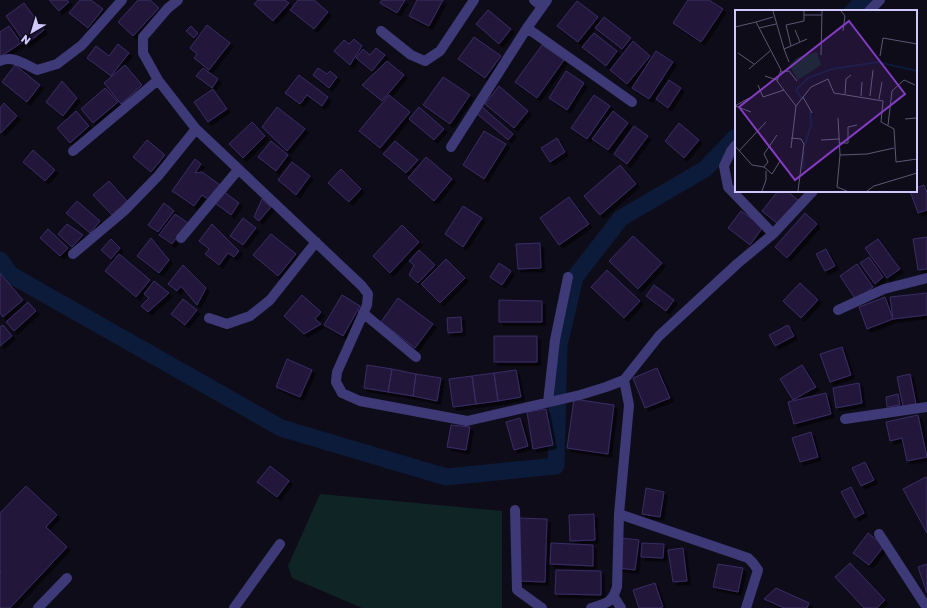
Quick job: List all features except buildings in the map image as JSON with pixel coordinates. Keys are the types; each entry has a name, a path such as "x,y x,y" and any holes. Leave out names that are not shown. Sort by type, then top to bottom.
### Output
{"street":[{"path":"0,61 7,58 13,59 36,70 57,64 82,44 122,0"},
{"path":"178,0 168,8 143,36 143,53 158,80 196,129 362,286 368,294 367,305 337,372 336,382 342,393 360,401 467,421 580,395 624,380 659,336 736,264 774,234 812,192"},
{"path":"381,30 412,55 425,61 440,51 474,0"},
{"path":"870,10 880,0"},
{"path":"451,148 527,28 541,2"},
{"path":"527,28 632,102"},
{"path":"73,151 158,80"},
{"path":"73,254 124,211 139,196 158,176 196,129"},
{"path":"735,147 731,151 724,166 728,187 774,234"},
{"path":"181,238 238,170"},
{"path":"209,318 227,324 250,316 270,300 316,242"},
{"path":"551,402 555,340 568,277"},
{"path":"838,310 884,289 927,278"},
{"path":"363,313 416,357"},
{"path":"591,608 610,602 614,597 617,587 619,514 629,405 624,380"},
{"path":"845,419 927,407"},
{"path":"515,510 517,590 542,608"},
{"path":"619,514 748,558 758,570 746,608"},
{"path":"879,534 927,608"},
{"path":"234,608 280,544"},
{"path":"38,608 67,578"},
{"path":"614,597 621,608"}],"green space":[{"path":"320,494 502,511 502,608 362,608 292,578 288,566"}],"water":[{"path":"852,0 876,0 865,10 843,10"}],"waterway":[{"path":"0,260 11,275 281,428 446,477 556,466 559,345 575,277 621,218 705,169 735,138"}]}
